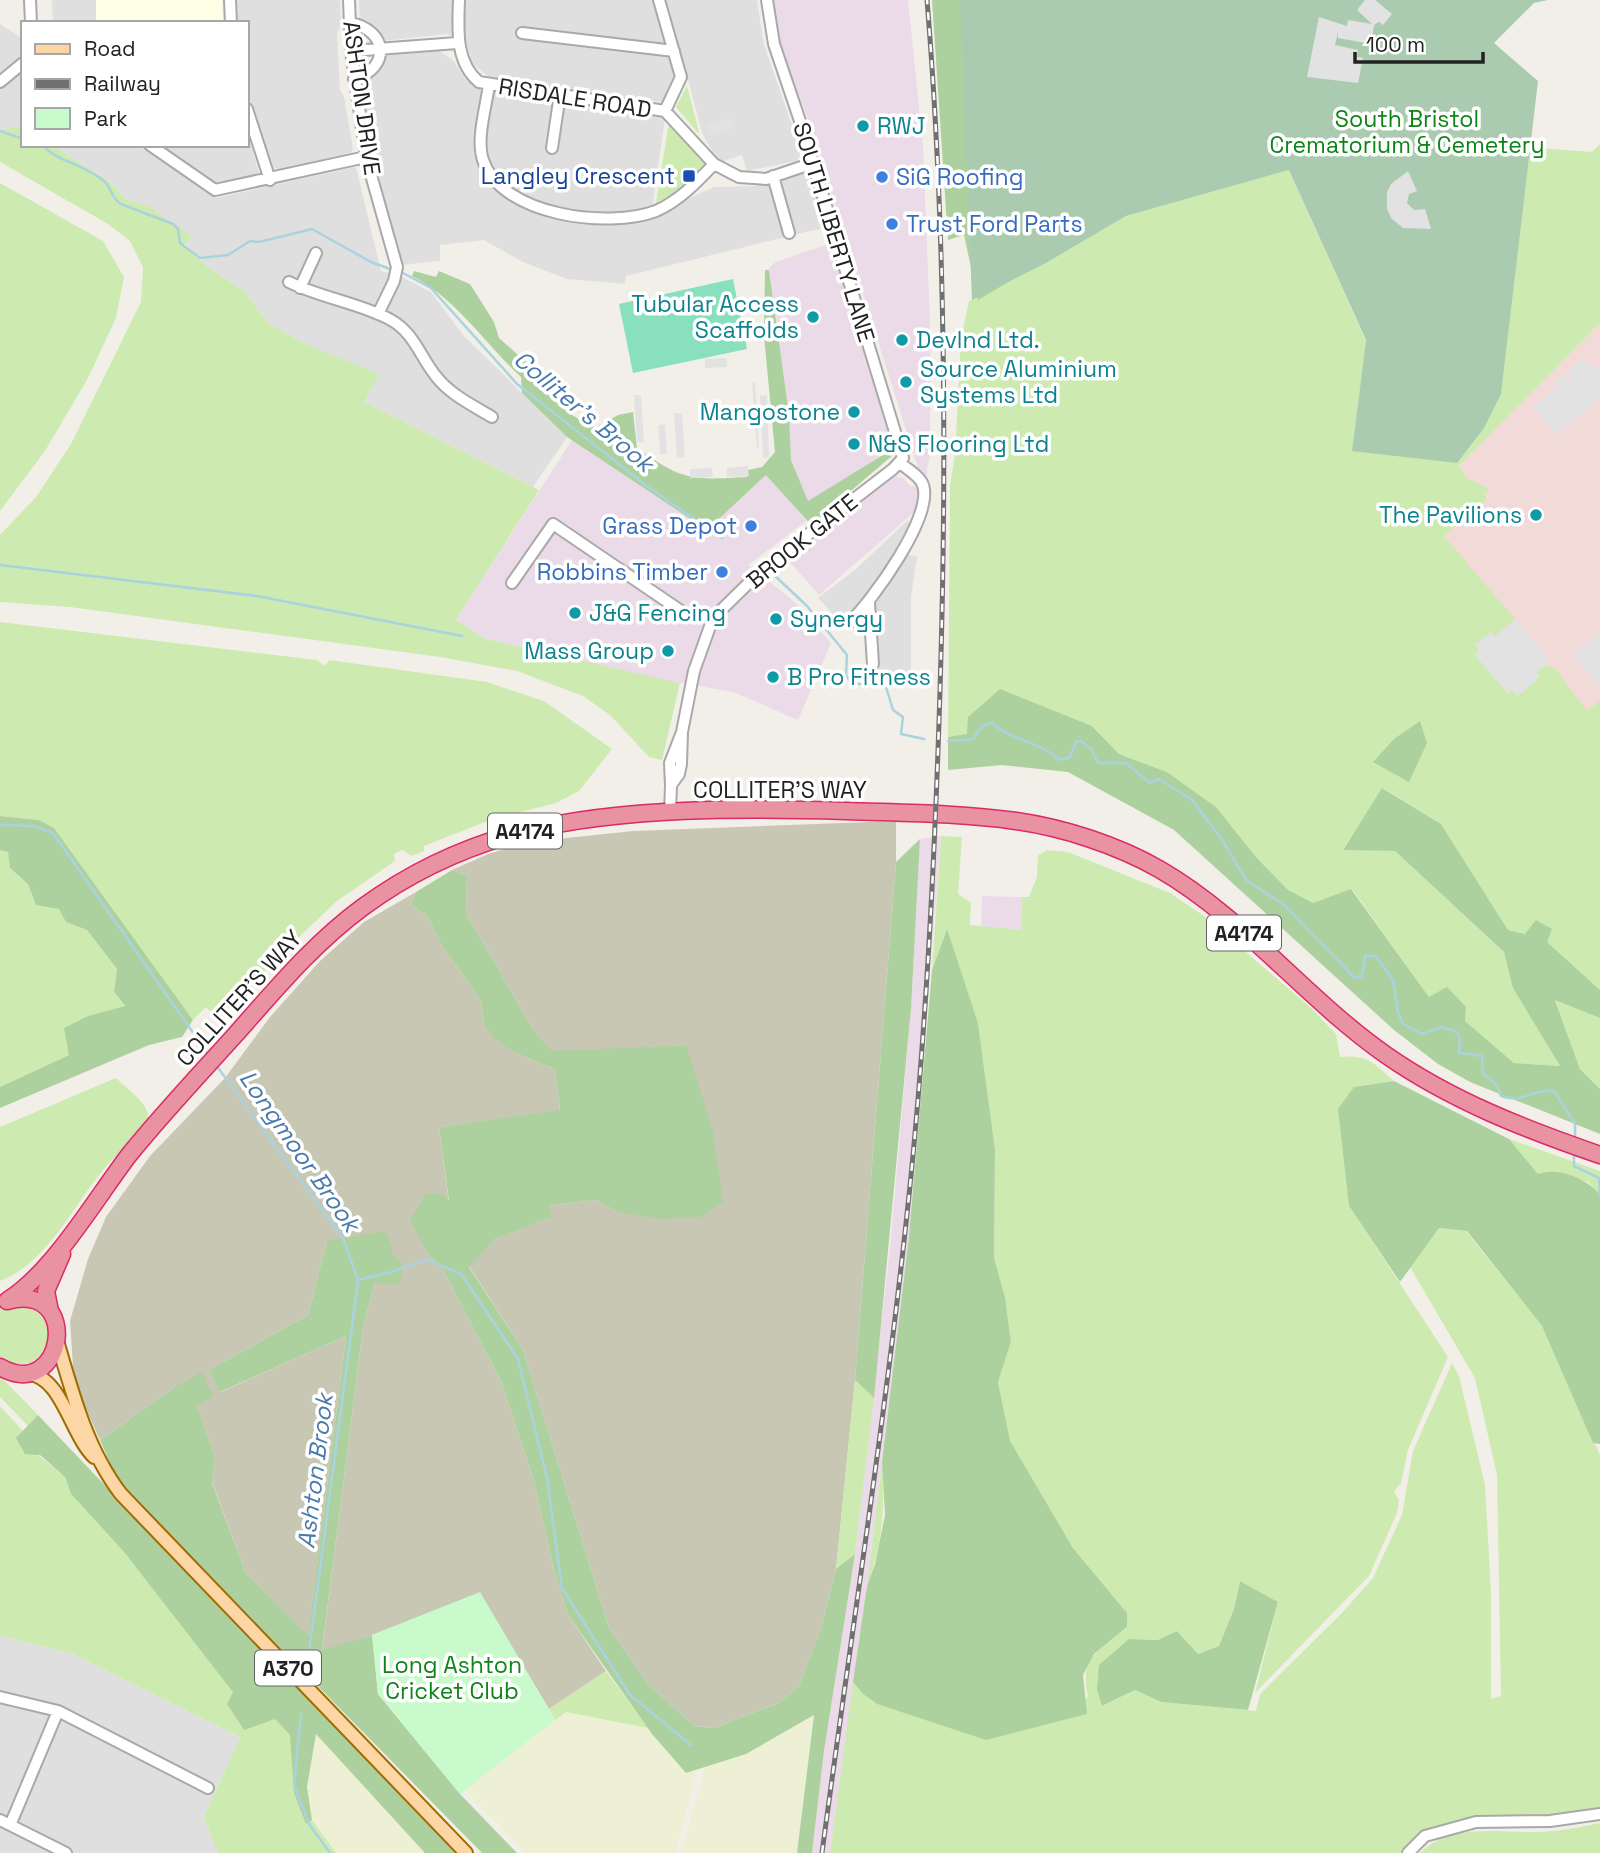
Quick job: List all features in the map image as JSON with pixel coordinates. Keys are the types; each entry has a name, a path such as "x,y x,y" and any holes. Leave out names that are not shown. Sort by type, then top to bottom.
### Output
{"highway":[{"name":"COLLITER'S WAY","path":"3,1299 35,1277 131,1154 300,962 334,929 386,891 433,864 491,840 528,830 670,814 762,809 983,818 1031,824 1093,841 1159,868 1190,890 1226,916 1354,1030 1430,1083 1496,1118 1595,1154"},
{"name":"COLLITER'S WAY","path":"58,1344 56,1321 46,1300 48,1282 74,1229"},
{"path":"3,1299 31,1299 50,1311"},
{"path":"0,1367 17,1374 43,1366 53,1356 58,1344"}],"main road":[{"name":"A370","path":"58,1344 73,1393 100,1462 121,1494 466,1853"},
{"name":"A370","path":"17,1374 38,1374 47,1379 74,1430 87,1450 100,1462"}],"street":[{"path":"30,0 31,21"},
{"path":"230,0 231,21"},
{"name":"ASHTON DRIVE","path":"349,0 354,79 366,158 397,267 394,281 378,314"},
{"name":"RISDALE ROAD","path":"458,0 457,43 473,77 489,85 665,111 714,164 751,180 813,163"},
{"path":"659,0 680,81 665,111"},
{"name":"SOUTH LIBERTY LANE","path":"767,0 774,44 903,453 900,463"},
{"path":"350,23 364,26 372,32 380,47 379,59 373,69 354,79"},
{"path":"522,33 674,51"},
{"path":"351,51 457,43"},
{"path":"0,82 21,65"},
{"path":"489,85 482,133 482,157 486,168 499,183 541,208 565,216 601,219 646,214 683,195 714,164"},
{"path":"552,148 560,94"},
{"path":"248,112 270,180"},
{"path":"153,147 215,190 366,158"},
{"path":"773,176 789,233"},
{"path":"300,288 316,253"},
{"path":"289,282 378,314 407,332 435,375 448,389 492,417"},
{"path":"850,622 869,603 899,557 920,508 924,488 920,480 900,463"},
{"name":"BROOK GATE","path":"713,618 762,570 900,463"},
{"path":"512,583 553,524 684,613 713,618 694,671 682,732 679,774 671,785 670,814"},
{"path":"869,603 873,664"},
{"path":"0,1697 58,1711 193,1774 208,1788"},
{"path":"58,1711 6,1821 66,1853"},
{"path":"1408,1853 1425,1836 1476,1822 1549,1821 1600,1814"}],"shaded area":[{"path":"52,0 96,0 96,21 53,21"},
{"path":"96,0 222,0 223,21 96,21"},
{"path":"237,0 340,0 341,24 337,33 340,90 344,96 353,149 351,153 281,170 274,168 248,95 248,21 238,21"},
{"path":"359,0 757,0 764,45 802,154 796,161 747,171 742,155 721,162 702,133 688,79 674,81 662,102 489,77 472,63 466,40 446,34 383,41 360,23"},
{"path":"772,0 908,0 923,146 930,324 930,453 926,477 920,474 807,116 778,43"},
{"path":"1365,0 1375,0 1392,14 1383,25 1379,22 1374,25 1371,44 1338,38 1338,32 1335,45 1358,50 1357,57 1363,58 1358,83 1307,77 1319,17 1347,26 1348,20 1372,24 1357,10"},
{"path":"0,24 21,38 21,125 0,130 0,89 4,86 0,83"},
{"path":"438,50 454,61 465,79 475,88 665,118 651,216 714,187 756,186 803,173 813,180 827,227 626,276 625,284 567,279 523,262 484,240 440,245 440,261 400,265 372,146 361,81 377,71 384,54"},
{"path":"731,117 734,128 710,135 707,124"},
{"path":"248,134 259,173 222,184 213,182 165,147 248,147"},
{"path":"55,147 141,147 216,198 356,167 381,271 400,276 431,292 463,335 567,437 533,487 364,402 378,375 306,344 269,324 245,292 207,266 147,205 127,200 109,181"},
{"path":"1408,171 1417,191 1409,194 1407,203 1414,210 1425,209 1431,229 1403,228 1391,218 1387,209 1387,192 1391,184"},
{"path":"831,243 835,247 896,446 808,502 791,460 789,414 769,268 776,262"},
{"path":"1600,323 1600,700 1529,761 1400,555 1477,494 1459,466"},
{"path":"726,358 727,367 705,368 705,359"},
{"path":"1582,359 1586,363 1589,361 1600,374 1600,398 1556,435 1533,408 1557,387 1555,382 1564,374 1568,379 1572,376 1568,371"},
{"path":"752,382 755,382 759,449 757,449"},
{"path":"634,395 641,395 644,442 637,442"},
{"path":"767,395 769,457 763,458 760,396"},
{"path":"674,413 682,413 685,457 677,458"},
{"path":"665,424 667,454 660,454 658,425"},
{"path":"572,440 707,530 767,474 806,521 748,565 796,603 831,643 798,720 734,692 662,680 486,639 456,620"},
{"path":"748,466 749,476 727,477 727,468"},
{"path":"712,468 713,477 690,478 690,469"},
{"path":"893,475 903,478 910,486 919,486 919,508 819,595 789,561"},
{"path":"908,520 911,523 893,554 917,556 911,597 911,673 877,671 874,600 866,594 842,624 818,598 856,569"},
{"path":"1515,619 1548,658 1546,665 1536,672 1540,677 1518,696 1512,690 1507,693 1475,655 1479,651 1475,645 1491,632 1495,637"},
{"path":"1600,632 1600,686 1599,686 1573,654"},
{"path":"896,821 896,862 855,1380 836,1569 821,1628 799,1686 779,1703 714,1728 694,1726 648,1684 609,1628 523,1350 469,1266 495,1239 551,1217 548,1205 597,1200 617,1212 686,1045 552,1052 534,1031 466,913 467,876 452,870 488,854 529,842 633,831"},
{"path":"941,836 909,1236 867,1586 830,1853 812,1853 824,1751 855,1554 890,1248 911,1009 920,839"},
{"path":"416,892 411,905 427,915 441,944 481,1001 484,1023 517,1054 555,1069 560,1111 439,1127 449,1203 430,1256 442,1268 501,1381 534,1481 553,1566 568,1615 606,1671 549,1709 480,1593 372,1635 322,1651 363,1328 375,1282 327,1241 308,1315 209,1370 221,1392 346,1336 308,1637 246,1573 212,1482 215,1456 197,1406 175,1387 100,1440 74,1382 70,1321 88,1259 106,1217 150,1156 225,1078 270,1017 320,961 364,922"},
{"path":"982,896 1022,897 1021,930 981,929"},
{"path":"0,1636 71,1653 240,1737 204,1817 218,1853 0,1853"},
{"path":"565,1712 648,1728 686,1772 698,1769 675,1853 526,1853 465,1791"},
{"path":"814,1715 797,1853 681,1853 705,1767 746,1754"},
{"path":"316,1733 425,1853 336,1853 312,1820 307,1787"}],"green space":[{"path":"932,0 965,0 1017,277 978,300 964,235 948,240"},
{"name":"South Bristol Crematorium & Cemetery","path":"960,0 1548,0 1534,3 1494,43 1538,81 1501,394 1484,428 1457,463 1352,451 1366,340 1289,170 1126,216 1046,263 972,300"},
{"path":"687,86 699,132 698,133 676,107"},
{"path":"669,122 705,165 680,191 656,203"},
{"path":"21,125 21,147 55,147 109,181 127,200 147,205 192,236 184,245 207,266 245,292 269,324 306,344 379,374 364,402 539,490 456,620 486,639 680,683 662,760 649,757 610,715 583,696 517,671 440,657 70,607 0,602 0,535 36,497 71,444 141,302 143,267 130,241 108,224 0,162 0,130"},
{"path":"1600,144 1600,323 1459,466 1467,478 1490,489 1484,495 1487,499 1444,536 1515,619 1475,655 1508,693 1512,689 1517,695 1540,677 1536,672 1546,665 1555,668 1587,711 1600,700 1600,990 1546,942 1552,929 1525,934 1508,930 1441,824 1383,788 1343,849 1395,851 1504,952 1514,988 1560,1066 1514,1063 1465,1021 1429,997 1352,889 1313,904 1288,890 1256,857 1216,807 1167,772 1119,754 1092,726 948,737 950,485 955,455 961,339 969,301 1046,263 1126,216 1289,170 1366,341 1352,451 1501,393 1529,147 1592,152"},
{"path":"0,183 103,241 124,277 116,318 88,378 45,451 0,511"},
{"path":"765,270 769,270 789,414 791,460 808,501 886,453 893,455 811,525 766,475 707,530 567,437 522,393 521,377 470,322 443,297 412,276 414,271 436,277 439,271 470,284 494,322 499,338 533,368 533,381 570,414 595,428 618,415 633,412 637,448 677,472 700,478 713,478 747,477 748,470 762,467 775,452 764,336"},
{"path":"733,279 747,349 633,373 619,304"},
{"path":"0,622 317,660 325,666 329,660 487,682 544,701 612,749 579,791 556,803 493,819 424,846 424,851 412,856 402,850 394,854 395,861 337,901 278,957 219,1021 206,1007 193,1020 54,828 39,820 0,816"},
{"path":"1000,689 1092,726 1119,754 1167,772 1216,807 1256,857 1288,890 1313,903 1351,889 1429,997 1447,987 1466,1007 1465,1021 1514,1063 1560,1066 1513,988 1504,952 1395,851 1343,850 1382,788 1441,824 1508,930 1525,934 1536,920 1552,929 1547,942 1600,990 1600,1018 1555,1000 1580,1069 1600,1089 1600,1134 1470,1082 1438,1064 1394,1030 1174,830 1068,772 1002,765 948,770 948,737 967,734 968,717"},
{"path":"1420,721 1427,743 1409,782 1373,762 1394,739"},
{"path":"0,816 39,820 54,828 193,1020 182,1037 149,1045 0,1108 0,1087 69,1055 64,1028 88,1016 125,1006 114,992 117,969 87,930 66,922 59,909 36,905 28,884 10,868 8,852 0,850"},
{"path":"941,836 962,837 958,894 971,903 970,925 1021,930 1022,897 1029,897 1037,877 1038,855 1047,850 1068,852 1170,893 1204,916 1310,1007 1336,1034 1340,1057 1364,1059 1376,1065 1394,1081 1354,1087 1349,1206 1448,1357 1408,1450 1401,1483 1394,1492 1399,1500 1397,1513 1369,1576 1255,1693 1278,1602 1240,1581 1234,1609 1219,1646 1198,1654 1177,1631 1159,1640 1129,1639 1103,1706 1135,1690 1161,1702 1256,1711 1260,1694 1341,1614 1373,1578 1402,1515 1413,1451 1452,1363 1459,1376 1485,1485 1491,1591 1491,1699 1501,1696 1497,1475 1475,1378 1410,1267 1439,1228 1466,1231 1542,1326 1600,1455 1600,1810 1423,1834 1403,1853 830,1853 853,1682 877,1704 928,1719 1088,1698 1086,1672 1089,1663 1093,1656 1127,1627 1127,1613 1073,1548 1010,1442 998,1382 1011,1342 1005,1297 994,1258 995,1149 978,1023 946,931 932,970"},
{"path":"920,839 911,1009 874,1398 855,1380 896,862"},
{"path":"0,850 8,851 10,868 28,884 36,905 59,908 66,922 87,930 117,969 114,992 125,1007 88,1016 69,1055 0,1087"},
{"path":"452,870 467,876 466,913 534,1031 552,1051 686,1045 712,1127 723,1202 701,1217 661,1219 617,1212 597,1200 549,1205 552,1217 495,1239 469,1267 523,1350 609,1628 648,1684 694,1726 714,1728 779,1703 799,1686 821,1628 836,1569 855,1554 824,1751 812,1853 797,1853 814,1715 746,1754 686,1773 652,1734 568,1615 553,1566 534,1481 501,1381 442,1268 430,1256 410,1221 426,1193 442,1194 449,1201 439,1127 560,1110 555,1069 517,1054 495,1039 484,1023 481,1001 441,944 427,915 411,905 416,892"},
{"path":"947,929 978,1023 995,1149 994,1258 1005,1297 1011,1342 998,1382 1010,1441 1073,1548 1127,1613 1127,1627 1094,1654 1083,1675 1087,1714 986,1740 877,1704 853,1682 867,1586 875,1564 885,1515 882,1462 909,1236 932,970"},
{"path":"1555,999 1600,1018 1600,1089 1580,1069"},
{"path":"116,1078 146,1108 146,1125 109,1163 60,1229 33,1260 0,1281 0,1127"},
{"path":"1394,1081 1509,1139 1538,1174 1555,1172 1571,1175 1600,1194 1600,1444 1593,1443 1542,1326 1467,1231 1439,1228 1400,1282 1349,1206 1338,1109 1354,1087"},
{"path":"1509,1139 1600,1171 1600,1194 1588,1182 1538,1174"},
{"path":"384,1231 392,1245 392,1255 401,1262 402,1282 389,1285 375,1282 363,1328 322,1650 372,1635 378,1694 460,1794 517,1853 482,1853 119,1484 100,1440 175,1387 202,1372 213,1396 197,1406 215,1456 212,1483 246,1573 308,1636 346,1336 220,1392 209,1370 308,1315 327,1241"},
{"path":"15,1303 35,1311 46,1322 50,1334 48,1346 40,1356 29,1362 15,1364 0,1358 0,1310"},
{"path":"0,1376 38,1415 28,1426 0,1397"},
{"path":"855,1380 874,1398 855,1554 836,1569"},
{"path":"0,1406 23,1431 17,1438 65,1477 71,1494 124,1552 234,1692 227,1704 275,1719 291,1735 294,1793 307,1824 312,1820 336,1853 218,1853 204,1817 240,1737 71,1653 0,1636"},
{"path":"38,1415 455,1853 425,1853 316,1734 307,1787 312,1820 306,1824 294,1793 290,1735 275,1719 244,1730 227,1704 233,1692 124,1552 71,1494 65,1477 40,1455 25,1454 16,1438"},
{"path":"882,1462 882,1525 877,1555 867,1586"},
{"path":"1240,1581 1278,1602 1248,1710 1161,1702 1135,1690 1102,1706 1097,1690 1099,1665 1129,1639 1158,1640 1177,1631 1198,1654 1219,1646 1234,1609"},
{"name":"Long Ashton Cricket Club","path":"480,1592 555,1720 460,1794 378,1694 372,1635"},
{"path":"606,1671 648,1728 566,1712 555,1720 549,1709"},
{"path":"1600,1823 1600,1853 1420,1853 1434,1842 1465,1832 1551,1831"}],"waterway":[{"name":"Colliter's Brook","path":"0,131 21,138"},
{"name":"Colliter's Brook","path":"44,147 56,156 97,176 105,182 121,204 173,224 178,229 180,243 200,258 228,255 250,241 259,242 312,229 371,262 390,269"},
{"name":"Colliter's Brook","path":"403,273 431,288 517,384 648,487 722,538"},
{"path":"0,565 257,596 462,636"},
{"name":"Colliter's Brook","path":"773,574 807,606 847,655 846,675 851,683 886,687 893,710 903,717 901,734 924,739"},
{"name":"Colliter's Brook","path":"948,741 973,739 982,726 992,723 1060,760 1070,757 1076,742 1081,741 1091,749 1098,763 1126,763 1150,783 1159,779 1192,800 1223,841 1246,880 1283,904 1355,978 1362,976 1365,956 1376,956 1393,980 1398,1012 1403,1024 1422,1034 1442,1027 1457,1032 1460,1039 1459,1053 1482,1056 1483,1073 1497,1086 1501,1096 1515,1098 1554,1091 1575,1124 1575,1139"},
{"name":"Longmoor Brook","path":"0,825 34,826 53,833 208,1054"},
{"name":"Longmoor Brook","path":"216,1065 343,1238 358,1280 392,1272 426,1259 461,1274 518,1359 547,1478 562,1588 630,1695 691,1745"},
{"name":"Colliter's Brook","path":"1574,1153 1574,1166 1599,1178 1600,1197"},
{"name":"Ashton Brook","path":"307,1667 358,1281"},
{"name":"Ashton Brook","path":"301,1714 294,1785 309,1824 330,1853"}],"railway":[{"path":"822,1853 902,1261 917,1116 930,934 940,691 944,432 938,173 927,0"}],"place":[{"name":"RWJ","path":"863,126"},
{"name":"Langley Crescent","path":"689,176"},
{"name":"SiG Roofing","path":"882,177"},
{"name":"Trust Ford Parts","path":"892,224"},
{"name":"Tubular Access Scaffolds","path":"813,317"},
{"name":"Devlnd Ltd.","path":"902,340"},
{"name":"Source Aluminium Systems Ltd","path":"906,382"},
{"name":"Mangostone","path":"854,412"},
{"name":"N&S Flooring Ltd","path":"854,444"},
{"name":"The Pavilions","path":"1536,515"},
{"name":"Grass Depot","path":"751,526"},
{"name":"Robbins Timber","path":"722,572"},
{"name":"J&G Fencing","path":"575,613"},
{"name":"Synergy","path":"776,619"},
{"name":"Mass Group","path":"668,651"},
{"name":"B Pro Fitness","path":"773,677"}]}
